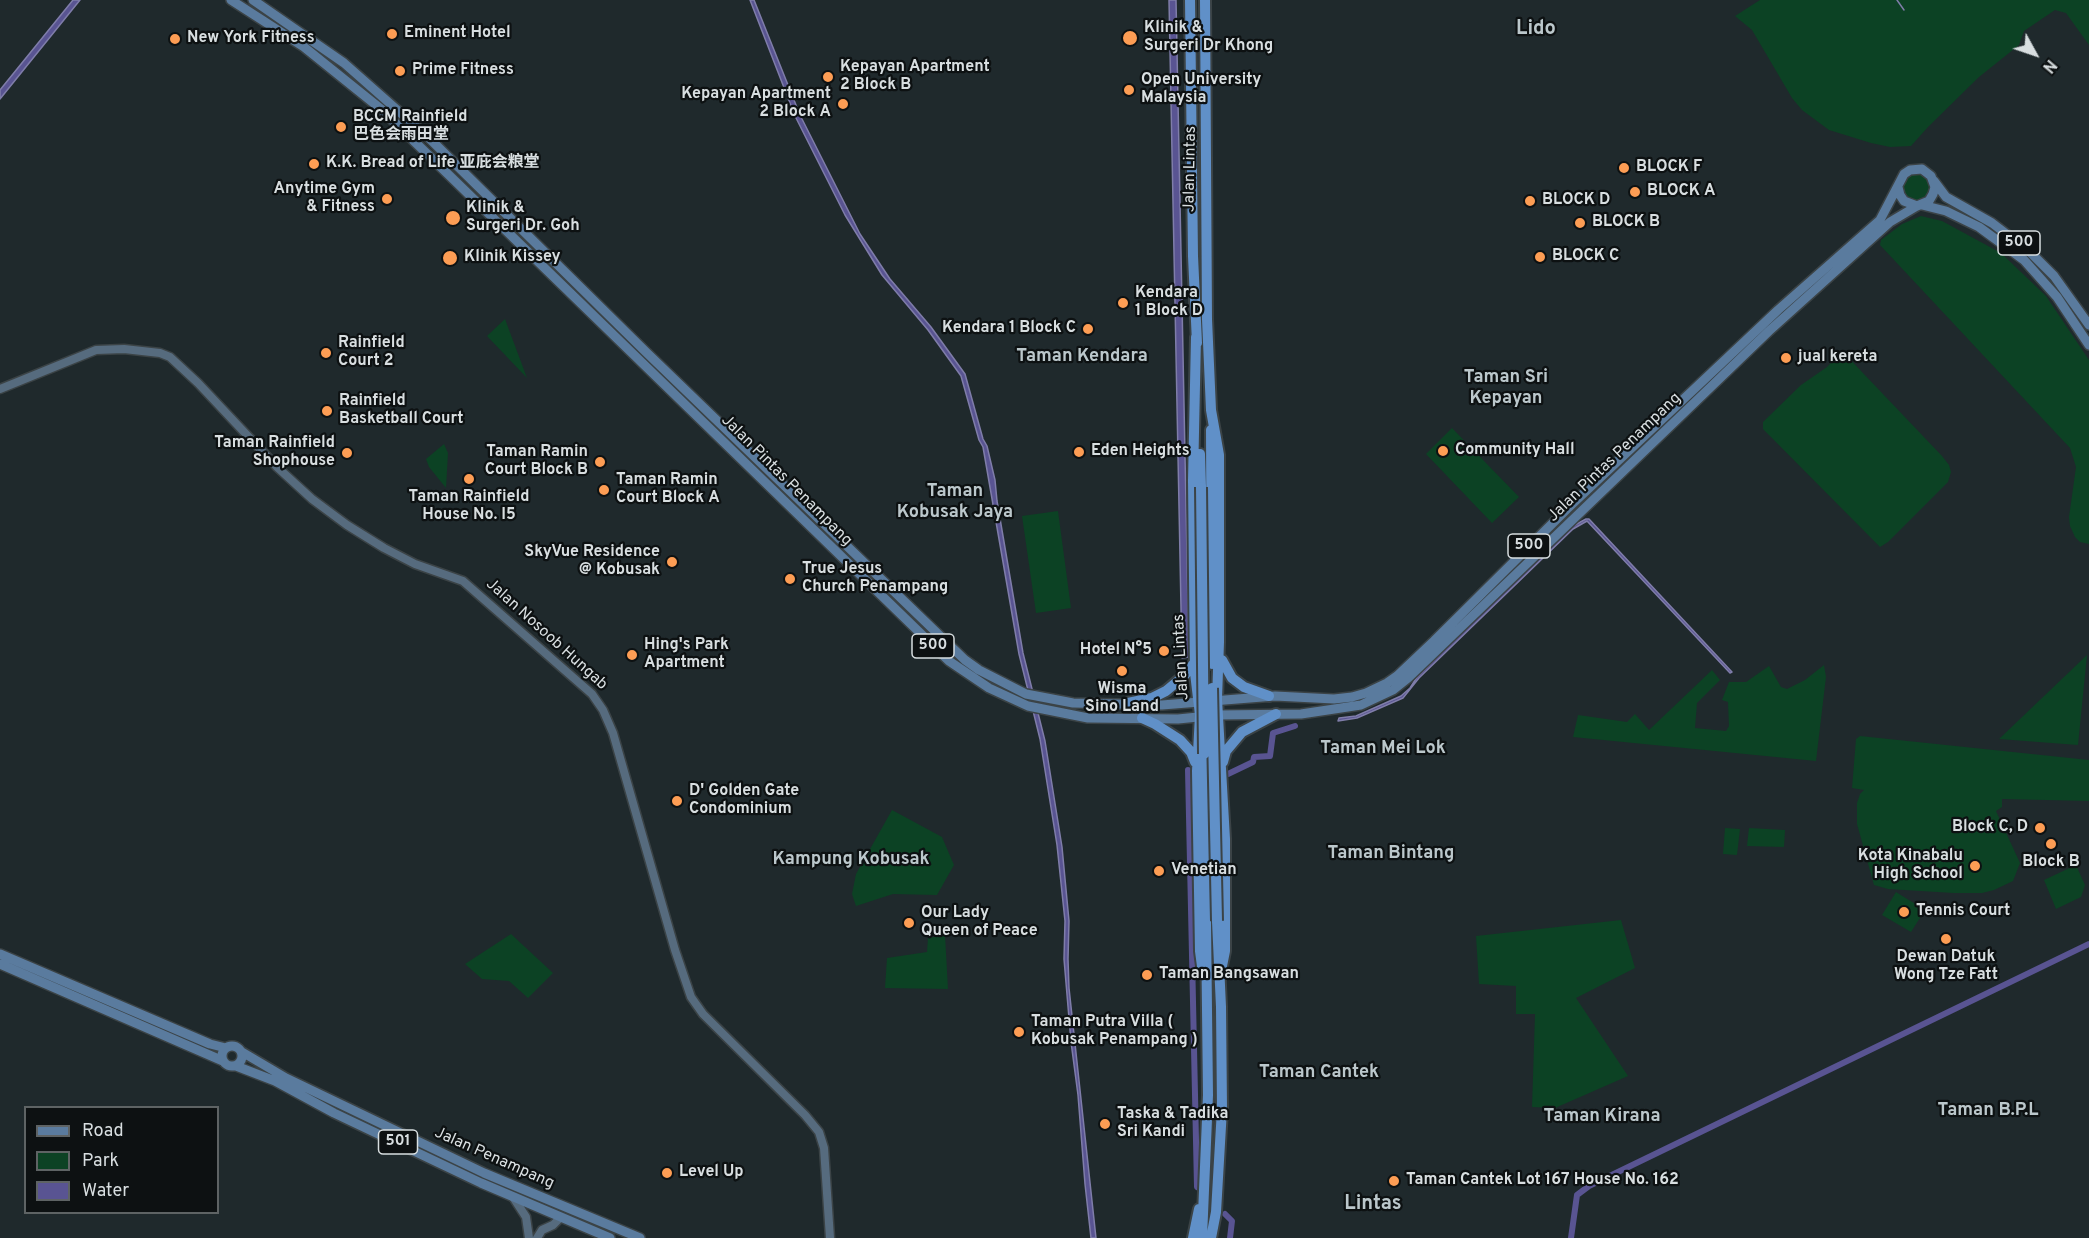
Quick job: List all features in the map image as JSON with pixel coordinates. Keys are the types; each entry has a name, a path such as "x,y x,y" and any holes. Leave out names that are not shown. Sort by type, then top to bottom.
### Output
{"highway":[{"name":"Jalan Lintas","path":"1190,0 1196,337 1193,474 1195,667 1199,701 1209,713 1219,746 1222,766 1225,951 1220,976"},
{"name":"Jalan Lintas","path":"1205,1 1207,319 1217,699 1209,713"},
{"path":"1191,28 1196,6 1205,1"},
{"name":"Jalan Lintas","path":"1196,337 1199,360 1201,487 1220,976 1223,1162 1216,1238"},
{"name":"Jalan Lintas","path":"1211,410 1219,455 1219,642 1216,683"},
{"path":"1219,642 1222,661 1232,678 1244,687 1269,696"},
{"path":"1128,703 1152,698 1166,691 1195,667 1200,688 1206,692 1216,683"},
{"path":"1206,975 1200,951 1197,771 1216,683"},
{"path":"1222,766 1226,751 1242,732 1276,714"},
{"path":"1142,718 1168,731 1183,742 1191,752 1197,771"},
{"path":"1202,1238 1208,1065 1206,975 1208,933 1199,736 1207,730 1214,734 1219,746"},
{"path":"1193,1238 1205,1184"},
{"name":"Jalan Lintas","path":"1211,1238 1218,1209"}],"main road":[{"name":"Jalan Pintas Penampang","path":"231,0 304,47 381,109 949,661 989,688 1028,706 1088,718 1190,719 1209,713 1301,714 1361,705 1401,685 1765,330 1778,310 1880,220 1898,187"},
{"name":"Jalan Pintas Penampang","path":"253,0 326,49 429,138 965,660 996,680 1026,694 1073,704 1162,705 1269,696 1326,699 1352,697 1375,689 1397,676 1567,509 1765,330 1890,222 1920,205"},
{"name":"500","path":"2089,325 2054,276 2030,252 1992,223 1946,197 1925,171 1914,169 1907,171 1901,177 1898,187 1899,195 1904,201 1946,211 1979,227 2024,260 2056,297 2089,345"},
{"path":"1920,205 1929,201 1933,194 1933,179"},
{"path":"589,295 594,307 592,314"},
{"name":"Jalan Nosoob Hungab","path":"0,389 96,351 124,350 160,353 170,357 312,499 347,525 384,548 415,564 463,581 592,694 603,710 613,733 675,950 692,997 703,1014 805,1115 819,1132 824,1148 830,1238"},
{"path":"682,386 681,393 698,410 700,418"},
{"path":"1162,705 1163,719"},
{"path":"2,958 210,1044 225,1048 234,1046 242,1052 242,1060 236,1066 227,1065 223,1061 24,974 2,958"},
{"path":"223,1061 225,1048"},
{"name":"Jalan Penampang","path":"242,1052 286,1078 494,1178 640,1238"},
{"name":"Jalan Penampang","path":"236,1066 275,1081 333,1113 513,1197 610,1238"},
{"path":"397,1131 398,1143"},
{"path":"513,1197 526,1217 529,1225 529,1238"},
{"path":"529,1225 539,1234 553,1225 560,1218 559,1205"}],"green space":[{"path":"1760,0 2089,0 2089,45 2066,13 2055,10 2024,31 2019,45 1979,77 1911,146 1890,147 1829,130 1802,110 1792,98 1752,30 1735,16"},
{"path":"1916,174 1926,178 1930,188 1926,198 1916,202 1906,198 1902,188 1906,178"},
{"path":"1921,216 1942,221 2001,253 2046,296 2089,360 2089,544 2080,542 2070,526 2069,517 2076,467 2070,448 1880,245 1881,240 1902,224"},
{"path":"505,319 527,378 487,336"},
{"path":"1842,351 1942,456 1951,472 1948,482 1888,542 1880,547 1763,429 1763,422 1801,385 1827,367"},
{"path":"1452,428 1519,497 1492,523 1426,454"},
{"path":"444,444 448,453 446,488 429,467 426,459"},
{"path":"1058,511 1071,608 1036,613 1022,516"},
{"path":"2087,655 2078,745 1999,739"},
{"path":"1824,665 1826,677 1816,761 1573,737 1578,715 1627,722 1635,714 1649,730 1712,670 1720,680 1697,703 1695,728 1726,731 1729,726 1728,702 1722,700 1729,682 1746,682 1769,666 1781,687 1787,689 1805,680"},
{"path":"1860,736 2089,760 2089,801 2002,799 2002,807 1996,811 2020,863 2013,881 1994,890 1982,893 1954,893 1888,889 1874,885 1857,824 1857,803 1864,790 1852,788 1856,739"},
{"path":"892,810 942,837 954,865 937,895 893,894 856,906 852,894 856,874"},
{"path":"1725,828 1740,829 1737,855 1723,854"},
{"path":"1749,828 1785,830 1784,847 1747,846"},
{"path":"2076,865 2085,885 2081,897 2056,909 2044,880"},
{"name":"Tennis Court","path":"1896,892 1925,910 1911,932 1882,915"},
{"path":"1621,920 1635,968 1576,998 1628,1076 1555,1108 1532,1107 1535,1014 1516,1014 1516,986 1479,984 1476,936"},
{"path":"511,934 553,973 528,998 509,981 482,979 465,964"},
{"path":"945,935 948,989 885,988 887,958 927,952 928,938"}],"water":[{"path":"73,0 80,0 0,99 0,90"},
{"path":"750,0 754,0 800,115 860,234 890,279 931,327 965,374 987,446 995,480 1023,653 1045,741 1062,847 1069,921 1069,988 1096,1238 1091,1238 1085,1184 1064,959 1065,921 1057,845 1040,739 1019,654 983,447 961,376 928,330 882,275 845,215 795,116"},
{"path":"1169,0 1176,0 1189,657 1182,658"},
{"path":"1589,519 1732,672 1730,673 1587,521 1573,529 1419,678 1403,698 1357,718 1338,721 1339,718 1356,716 1401,696 1417,677 1571,527"}],"waterway":[{"path":"1897,0 1904,10"},
{"path":"1228,774 1253,762 1254,757 1270,756 1273,733 1295,726"},
{"path":"1188,770 1197,1187 1199,1188"},
{"path":"1571,1238 1577,1195 1589,1186 2089,944"},
{"path":"1225,1214 1232,1221 1230,1238"}],"place":[{"name":"Eminent Hotel","path":"392,34"},
{"name":"Klinik & Surgeri Dr Khong","path":"1130,38"},
{"name":"New York Fitness","path":"175,39"},
{"name":"Prime Fitness","path":"400,71"},
{"name":"Kepayan Apartment 2 Block B","path":"828,77"},
{"name":"Open University Malaysia","path":"1129,90"},
{"name":"Kepayan Apartment 2 Block A","path":"843,104"},
{"name":"BCCM Rainfield 巴色会雨田堂","path":"341,127"},
{"name":"K.K. Bread of Life 亚庇会粮堂","path":"314,164"},
{"name":"BLOCK F","path":"1624,168"},
{"name":"BLOCK A","path":"1635,192"},
{"name":"Anytime Gym & Fitness","path":"387,199"},
{"name":"BLOCK D","path":"1530,201"},
{"name":"Klinik & Surgeri Dr. Goh","path":"453,218"},
{"name":"BLOCK B","path":"1580,223"},
{"name":"BLOCK C","path":"1540,257"},
{"name":"Klinik Kissey","path":"450,258"},
{"name":"Kendara 1 Block D","path":"1123,303"},
{"name":"Kendara 1 Block C","path":"1088,329"},
{"name":"Rainfield Court 2","path":"326,353"},
{"name":"jual kereta","path":"1786,358"},
{"name":"Rainfield Basketball Court","path":"327,411"},
{"name":"Community Hall","path":"1443,451"},
{"name":"Eden Heights","path":"1079,452"},
{"name":"Taman Rainfield Shophouse","path":"347,453"},
{"name":"Taman Ramin Court Block B","path":"600,462"},
{"name":"Taman Rainfield House No. I5","path":"469,479"},
{"name":"Taman Ramin Court Block A","path":"604,490"},
{"name":"SkyVue Residence @ Kobusak","path":"672,562"},
{"name":"True Jesus Church Penampang","path":"790,579"},
{"name":"Hotel N°5","path":"1164,651"},
{"name":"Hing's Park Apartment","path":"632,655"},
{"name":"Wisma Sino Land","path":"1122,671"},
{"name":"D' Golden Gate Condominium","path":"677,801"},
{"name":"Block C, D","path":"2040,828"},
{"name":"Block B","path":"2051,844"},
{"name":"Kota Kinabalu High School","path":"1975,866"},
{"name":"Venetian","path":"1159,871"},
{"name":"Tennis Court","path":"1904,912"},
{"name":"Our Lady Queen of Peace","path":"909,923"},
{"name":"Dewan Datuk Wong Tze Fatt","path":"1946,939"},
{"name":"Taman Bangsawan","path":"1147,975"},
{"name":"Taman Putra Villa ( Kobusak Penampang )","path":"1019,1032"},
{"name":"Taska & Tadika Sri Kandi","path":"1105,1124"},
{"name":"Level Up","path":"667,1173"},
{"name":"Taman Cantek Lot 167 House No. 162","path":"1394,1181"}],"district":[{"name":"Lido","path":"1536,30"},
{"name":"Taman Kendara","path":"1082,357"},
{"name":"Taman Sri Kepayan","path":"1506,388"},
{"name":"Taman Kobusak Jaya","path":"955,502"},
{"name":"Taman Mei Lok","path":"1383,749"},
{"name":"Taman Bintang","path":"1391,854"},
{"name":"Kampung Kobusak","path":"851,860"},
{"name":"Taman Cantek","path":"1319,1073"},
{"name":"Taman B.P.L","path":"1988,1111"},
{"name":"Taman Kirana","path":"1602,1117"},
{"name":"Lintas","path":"1373,1205"}]}
